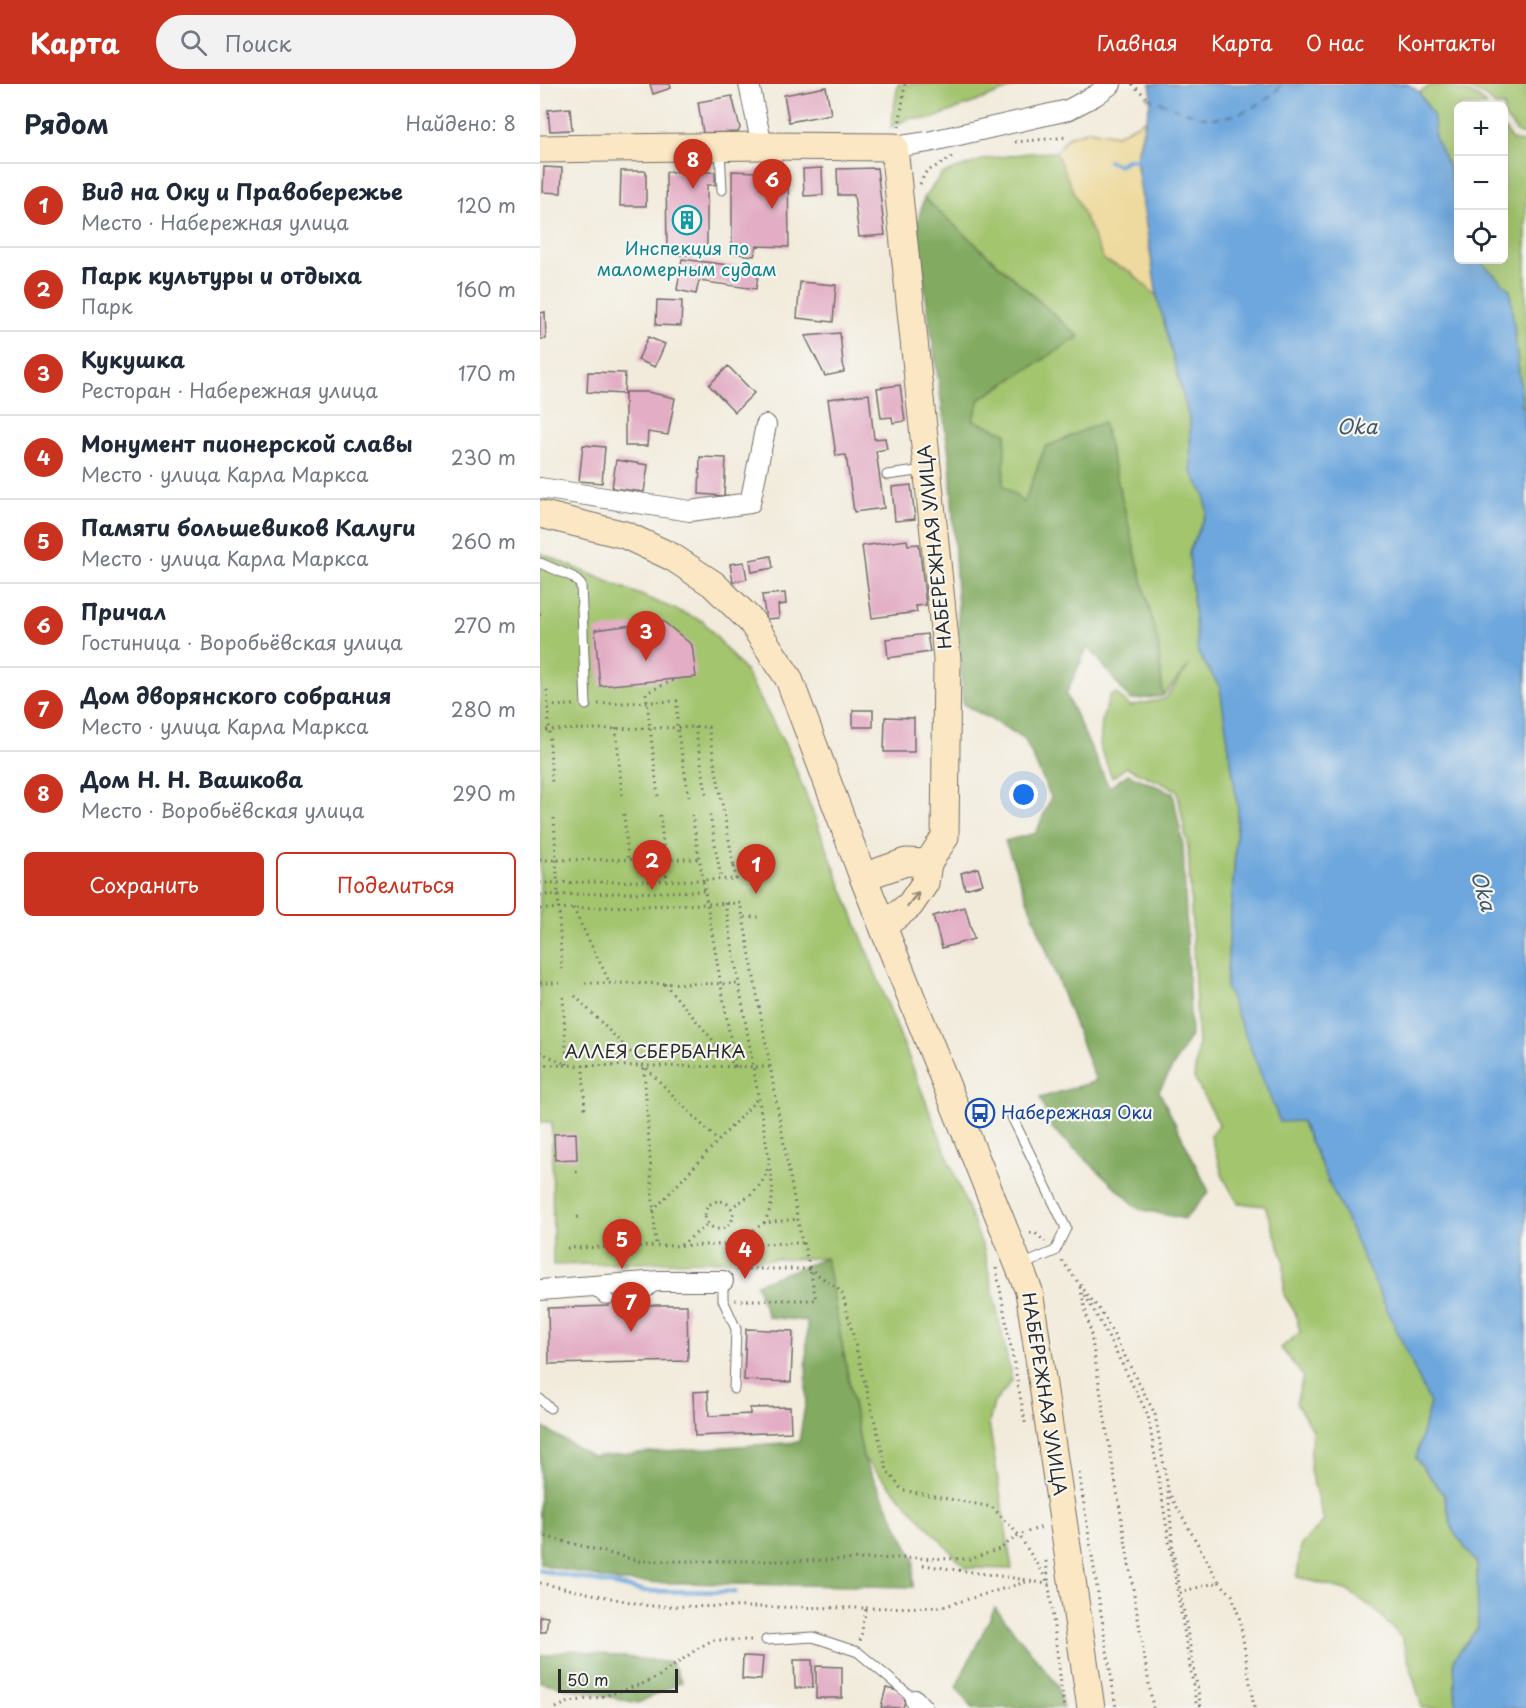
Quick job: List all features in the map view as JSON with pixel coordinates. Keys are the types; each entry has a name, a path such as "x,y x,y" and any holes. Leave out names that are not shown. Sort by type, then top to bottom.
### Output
{"main road":[{"path":"540,149 720,146 894,147"},
{"name":"НАБЕРЕЖНАЯ УЛИЦА","path":"883,926 910,905 925,883 928,863 945,837 947,659 894,147"},
{"name":"НАБЕРЕЖНАЯ УЛИЦА","path":"540,514 625,536 672,557 713,584 751,621 789,679 883,926 1007,1264 1029,1291 1061,1582 1091,1708"},
{"path":"863,877 906,862 928,863"}],"street":[{"path":"749,84 762,146"},
{"path":"894,147 928,142 1068,110 1111,84"},
{"path":"540,488 690,511 750,503 766,425"},
{"path":"540,1290 660,1281 723,1281"}],"lane":[{"path":"720,146 722,190"},
{"path":"887,475 927,470"},
{"path":"540,563 573,577 581,585 586,705"},
{"path":"1007,1264 1055,1251 1066,1228 1012,1117"},
{"path":"635,1298 642,1298 660,1281"},
{"path":"723,1281 723,1300 736,1329 735,1389"},
{"path":"588,1286 604,1299 609,1299"},
{"path":"540,1399 550,1408"},
{"path":"766,1640 813,1637 858,1652 919,1704"}],"path":[{"path":"894,147 905,84"},
{"path":"1132,84 1146,97"},
{"path":"1011,142 1068,137"},
{"path":"926,172 953,156 962,154"},
{"path":"658,796 646,693 676,679"},
{"path":"547,690 552,784"},
{"path":"548,706 677,701 677,727 689,797"},
{"path":"695,727 707,798"},
{"path":"540,730 708,727 736,879 540,883"},
{"path":"616,728 622,795"},
{"path":"624,814 628,859"},
{"path":"660,815 668,880"},
{"path":"692,815 735,1066"},
{"path":"710,815 721,879"},
{"path":"554,818 562,972"},
{"path":"540,860 700,859"},
{"path":"734,867 747,866"},
{"path":"540,895 705,891"},
{"path":"725,903 773,1188 772,1208 764,1222 732,1244"},
{"path":"540,909 740,903 798,1219 816,1300 728,1300"},
{"path":"573,908 610,983"},
{"path":"743,917 758,917"},
{"path":"540,983 562,983"},
{"path":"585,983 739,984"},
{"path":"664,983 735,1066"},
{"path":"575,996 718,1141"},
{"path":"540,1052 567,1065 563,997"},
{"name":"АЛЛЕЯ СБЕРБАНКА","path":"540,1065 770,1066"},
{"path":"583,1065 585,1113"},
{"path":"644,1066 656,1246"},
{"path":"653,1210 759,1097"},
{"path":"731,1207 758,1190 768,1172 769,1159"},
{"path":"719,1200 731,1207 733,1215 729,1225 718,1229 708,1224 705,1214 709,1204 719,1200"},
{"path":"577,1217 583,1217"},
{"path":"764,1222 798,1219"},
{"path":"681,1245 708,1224"},
{"path":"1030,1233 1035,1233 1055,1251 1079,1286 1103,1327 1148,1415 1199,1708"},
{"path":"567,1248 802,1243 802,1239"},
{"path":"1007,1264 1027,1433"},
{"path":"723,1281 730,1269 810,1269 842,1292 887,1470 902,1490 992,1507 1061,1582"},
{"path":"1079,1286 1104,1316 1155,1414 1168,1489 1173,1551 1199,1708"},
{"path":"1079,1286 1090,1329 1153,1708"},
{"path":"1168,1489 1219,1581 1232,1595 1240,1620 1254,1708"},
{"path":"1041,1518 1043,1537"},
{"path":"540,1535 639,1561 971,1559 1000,1549 1019,1535 1042,1527"},
{"path":"1045,1557 1061,1582 1064,1708"},
{"path":"923,1565 1029,1581 1061,1582"},
{"path":"540,1582 649,1606 866,1608 942,1607 1029,1581"},
{"path":"1180,1592 1219,1581"},
{"path":"858,1652 866,1608"},
{"path":"556,1708 569,1702 601,1697 645,1683 713,1640 766,1640"}],"green space":[{"path":"898,84 1022,84 931,119 910,118 891,127"},
{"path":"1459,84 1526,84 1526,136 1518,133 1508,121 1508,102 1491,102 1486,97"},
{"path":"1432,85 1446,86 1462,90 1483,102 1454,102 1454,191 1449,167 1435,138 1434,117 1419,92"},
{"path":"1508,134 1512,140 1526,143 1526,437 1510,290 1483,264 1508,264"},
{"path":"1056,152 1104,260 1129,271 1157,296 1190,422 1191,471 1205,496 1207,512 1189,552 1198,653 1220,687 1238,809 1226,987 1301,1121 1430,1403 1416,1458 1444,1495 1453,1531 1477,1564 1478,1628 1454,1659 1456,1708 1422,1708 1402,1638 1373,1608 1346,1590 1297,1577 1301,1545 1324,1521 1310,1471 1312,1429 1296,1403 1303,1376 1281,1348 1300,1332 1295,1312 1284,1295 1284,1260 1265,1206 1238,1203 1224,1179 1210,1135 1219,1124 1194,1078 1198,1044 1188,847 1177,790 1126,767 1112,778 1100,747 1102,720 1110,695 1116,693 1130,706 1165,699 1190,664 1163,696 1158,643 1045,447 1024,503 1003,485 1006,433 973,420 980,399 1079,337 924,198 942,174 985,159"},
{"path":"924,198 1079,337 980,399 973,420 1006,433 1003,485 1024,503 1045,447 1103,422 1158,643 1163,696 1130,700 1088,646 1066,694 1109,787 1128,774 1173,793 1183,845 1191,1035 1159,1091 1209,1192 1185,1219 1139,1209 1052,1128 1040,1098 1096,1081 1005,841 1036,833 1051,797 1024,738 963,704 950,461 916,228"},
{"path":"540,553 703,621 745,671 789,752 984,1250 1012,1381 994,1403 989,1423 1012,1569 966,1568 863,1457 826,1258 553,1265 552,1122 540,1122"},
{"path":"826,1258 863,1457 914,1559 913,1587 620,1582 540,1564 540,1426 592,1456 799,1442 806,1400 807,1321 768,1317 756,1284"},
{"path":"995,1608 1057,1684 1063,1708 973,1708 956,1687"},
{"path":"572,1650 672,1663 682,1682 638,1703 540,1682 540,1656"}],"sand":[{"path":"1145,120 1136,159 1157,296 1129,271 1104,260 1056,152 1068,137 1089,130 1117,135"}],"water":[{"name":"Oka","path":"1150,84 1408,84 1419,92 1434,117 1435,138 1449,167 1454,191 1454,264 1483,264 1510,290 1526,437 1526,1708 1456,1708 1454,1659 1478,1628 1477,1564 1453,1531 1444,1495 1416,1458 1430,1403 1301,1121 1280,1122 1226,987 1238,809 1220,687 1198,653 1189,552 1207,512 1205,496 1191,471 1190,422 1157,296 1136,159 1152,96"}],"building":[{"path":"650,84 670,84 671,88 653,94"},
{"path":"826,87 831,114 789,122 784,95"},
{"path":"732,96 740,128 738,132 703,133 698,102"},
{"path":"570,108 572,130 550,131 548,110"},
{"path":"544,167 562,168 561,193 543,192"},
{"path":"822,168 823,195 804,196 803,169"},
{"path":"877,168 885,235 859,237 854,195 838,195 837,169"},
{"path":"756,170 788,171 789,247 757,246 754,256 732,253 732,171 756,172"},
{"path":"621,171 646,171 646,206 620,206"},
{"name":"Инспекция по маломерным судам","path":"666,172 715,172 715,185 707,185 707,255 667,255"},
{"path":"682,259 759,269 756,289 699,281 696,294 677,290"},
{"path":"800,282 836,285 833,322 797,318"},
{"path":"657,300 682,301 681,326 656,325"},
{"path":"545,312 546,339 540,339 540,313"},
{"path":"840,333 844,372 825,376 805,336"},
{"path":"648,337 665,344 655,367 638,360"},
{"path":"728,366 754,393 735,412 709,385"},
{"path":"588,372 625,373 624,394 587,392"},
{"path":"900,385 905,421 893,423 892,417 881,418 877,388"},
{"path":"625,392 648,392 675,398 668,435 648,432 647,446 625,446"},
{"path":"869,394 874,439 885,438 887,449 876,451 884,508 854,512 846,455 836,456 828,399"},
{"path":"583,445 605,447 602,483 579,481"},
{"path":"700,457 726,458 724,496 699,494"},
{"path":"616,460 648,465 644,492 612,488"},
{"path":"911,485 915,519 895,521 892,487"},
{"path":"907,540 908,545 919,544 926,605 916,606 917,612 872,618 862,546"},
{"path":"771,556 773,568 752,572 750,560"},
{"path":"744,562 747,579 733,582 730,564"},
{"path":"785,593 786,604 778,605 779,618 766,619 762,595"},
{"path":"663,621 692,645 696,677 600,686 595,630"},
{"path":"927,634 930,652 888,658 886,639"},
{"path":"853,710 873,710 873,727 853,727"},
{"path":"885,717 914,718 914,752 884,752"},
{"path":"978,868 983,884 965,889 961,873"},
{"path":"965,907 974,939 942,948 933,916"},
{"path":"576,1133 577,1159 555,1160 554,1134"},
{"path":"608,1294 634,1294 635,1305 687,1305 688,1361 549,1364 548,1308 609,1306"},
{"path":"746,1329 793,1331 791,1382 744,1380"},
{"path":"708,1391 709,1416 750,1414 750,1408 790,1407 791,1432 695,1436 693,1392"},
{"path":"540,1616 548,1617 546,1632 540,1632"},
{"path":"743,1656 763,1657 761,1680 742,1679"},
{"path":"794,1660 812,1660 813,1687 795,1688"},
{"path":"816,1666 842,1667 842,1698 816,1698"},
{"path":"886,1688 907,1693 903,1708 881,1707"}],"waterway":[{"path":"1109,161 1118,165 1127,160 1136,159"},
{"path":"540,1570 644,1591 735,1592"}],"ferry route":[{"path":"1146,97 1195,115 1218,118 1239,113 1259,104 1282,84"}],"place":[{"name":"Дом Н. Н. Вашкова","path":"693,189"},
{"name":"Причал","path":"772,209"},
{"name":"Инспекция по маломерным судам","path":"687,220"},
{"name":"Кукушка","path":"646,661"},
{"name":"Парк культуры и отдыха","path":"652,890"},
{"name":"Вид на Оку и Правобережье","path":"756,894"},
{"name":"Набережная Оки","path":"980,1113"},
{"name":"Памяти большевиков Калуги","path":"622,1269"},
{"name":"Монумент пионерской славы","path":"745,1279"},
{"name":"Дом дворянского собрания","path":"631,1332"}]}
